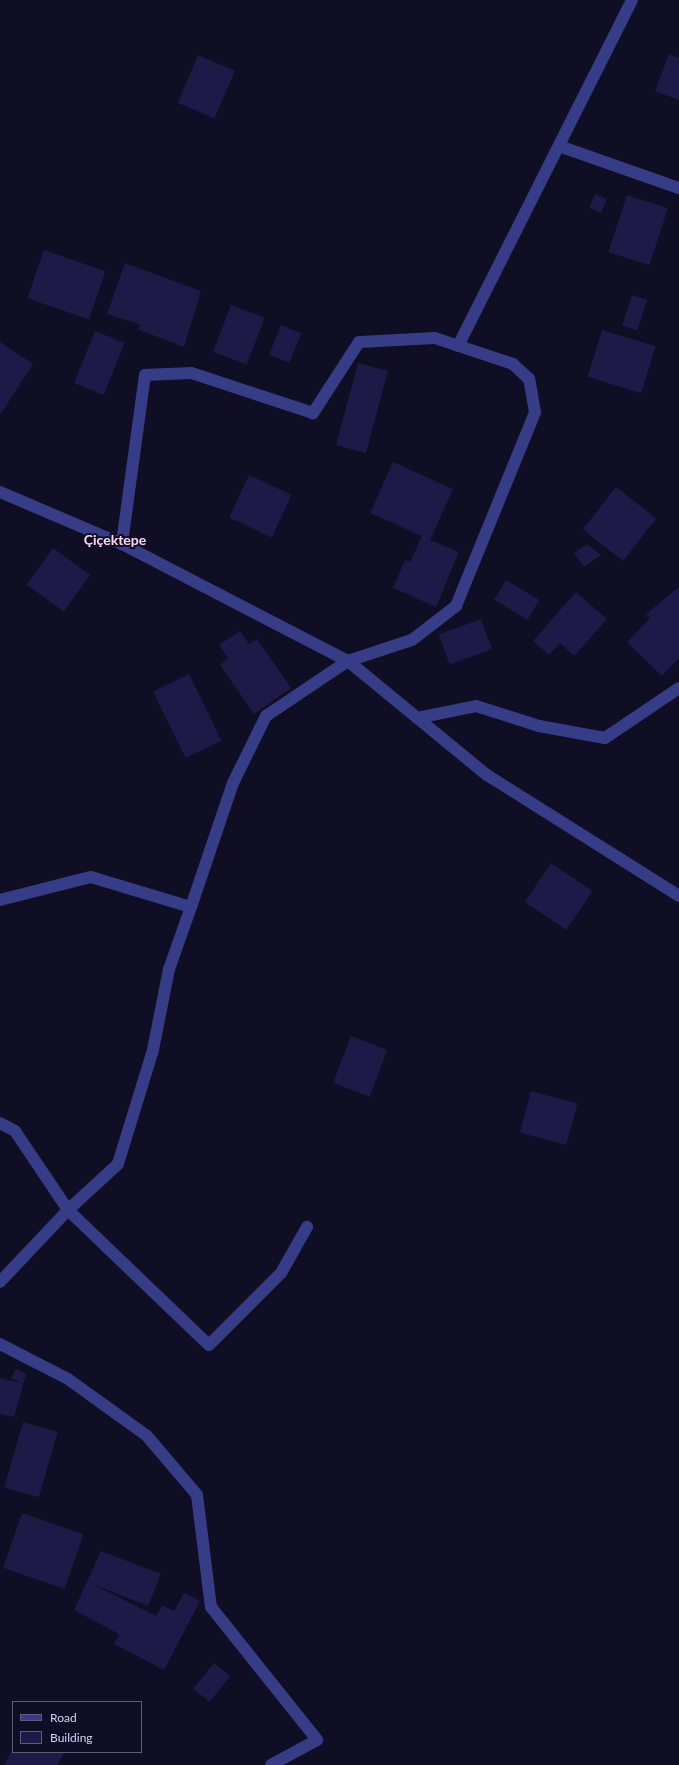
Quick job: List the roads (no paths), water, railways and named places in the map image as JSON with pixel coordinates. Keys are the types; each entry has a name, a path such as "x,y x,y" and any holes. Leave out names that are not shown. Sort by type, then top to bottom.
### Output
{"street":[{"path":"458,346 632,0"},
{"path":"559,146 679,188"},
{"path":"0,1282 68,1210 118,1164 153,1050 169,969 233,783 266,716 348,661 412,640 456,606 535,412 529,379 513,364 435,338 359,342 313,413 191,374 145,375 122,544"},
{"path":"0,492 122,544 348,661 487,775 679,896"},
{"path":"417,718 476,706 539,726 604,738 679,688"},
{"path":"0,900 91,877 191,907"},
{"path":"0,1123 15,1131 68,1210 209,1345 281,1273 307,1227"},
{"path":"0,1344 68,1379 147,1436 198,1495 211,1607 317,1740 271,1765"}],"district":[{"name":"Çiçektepe","path":"115,540"}]}
